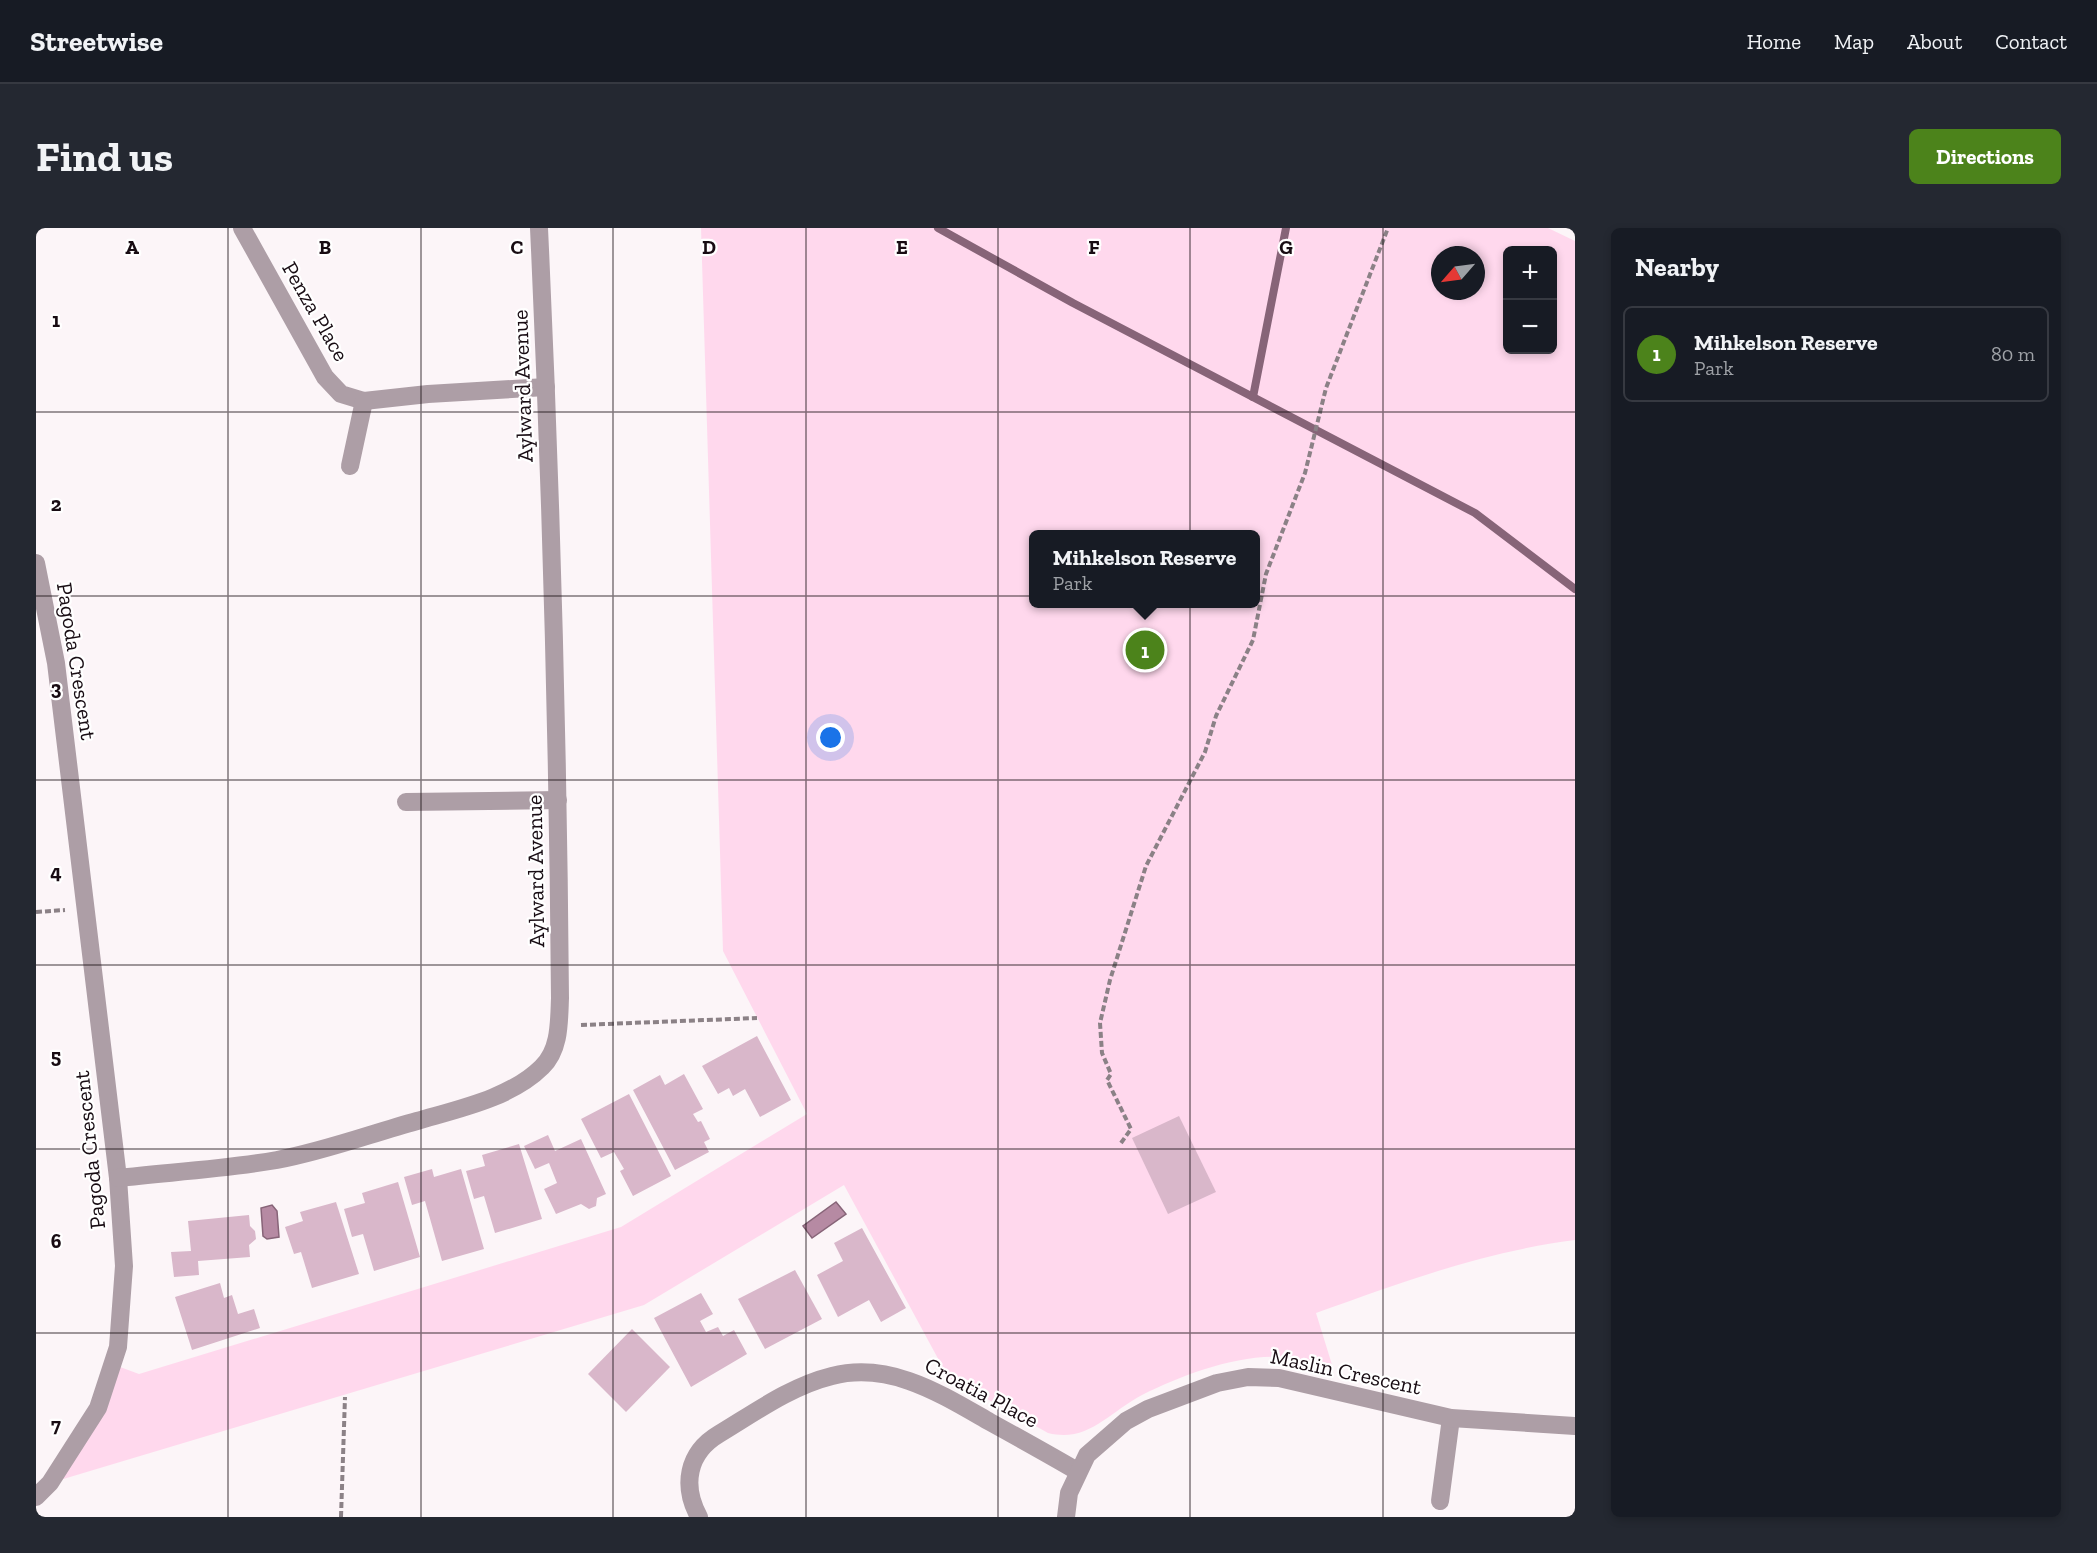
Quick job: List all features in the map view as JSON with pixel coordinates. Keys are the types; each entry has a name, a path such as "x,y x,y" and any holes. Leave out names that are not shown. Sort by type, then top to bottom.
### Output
{"street":[{"name":"Penza Place","path":"242,228 325,377 341,394 364,401 428,394 546,387"},
{"name":"Aylward Avenue","path":"118,1178 276,1160 331,1147 448,1112 514,1088 530,1077 550,1057 558,1026 558,800 539,228"},
{"path":"350,466 364,401"},
{"name":"Pagoda Crescent","path":"36,563 56,663 118,1178 124,1283 117,1347 98,1408 50,1484 36,1497"},
{"path":"406,802 558,800"},
{"name":"Croatia Place","path":"699,1517 687,1485 689,1471 695,1458 713,1438 810,1383 849,1372 884,1373 924,1386 1077,1471"},
{"name":"Maslin Crescent","path":"1066,1517 1069,1493 1077,1471 1087,1455 1126,1421 1148,1409 1216,1383 1248,1377 1279,1378 1451,1418 1575,1426"},
{"path":"1440,1501 1451,1418"}],"path":[{"path":"1260,604 1266,574 1305,473 1326,388 1388,228"},
{"path":"1121,1143 1131,1129 1107,1080 1112,1074 1102,1053 1099,1035 1110,980 1146,866 1205,752 1216,717 1253,640 1259,608"},
{"path":"558,1026 757,1018"},
{"path":"342,1517 345,1397"}],"shaded area":[{"path":"701,228 1548,228 1575,241 1575,1240 1508,1252 1443,1269 1316,1313 1333,1368 1292,1358 1255,1358 1235,1361 1177,1379 1142,1395 1086,1430 1062,1435 1048,1433 948,1377 844,1185 644,1305 50,1483 112,1364 139,1374 621,1227 807,1114 723,951"},
{"path":"836,1202 846,1214 812,1238 803,1226"},
{"path":"272,1205 277,1211 279,1237 267,1239 263,1236 261,1208"}],"building":[{"path":"757,1036 791,1100 760,1117 745,1089 733,1096 729,1088 718,1094 702,1066"},
{"path":"684,1074 703,1109 693,1114 698,1122 701,1121 710,1139 704,1142 709,1152 675,1170 633,1090 660,1075 665,1085"},
{"path":"629,1094 671,1176 633,1196 620,1171 624,1169 614,1152 601,1158 581,1119"},
{"path":"1179,1116 1216,1192 1168,1214 1132,1138"},
{"path":"548,1135 555,1151 581,1139 606,1194 597,1198 596,1206 589,1209 581,1204 556,1214 544,1189 557,1183 549,1163 535,1169 524,1146"},
{"path":"519,1144 542,1219 495,1233 484,1196 474,1199 466,1171 485,1166 482,1155"},
{"path":"432,1169 434,1177 461,1169 484,1249 442,1261 425,1201 412,1205 404,1177"},
{"path":"398,1182 420,1257 374,1271 363,1234 352,1237 344,1209 365,1203 362,1193"},
{"path":"336,1202 359,1274 312,1288 301,1252 294,1254 285,1227 303,1221 300,1212"},
{"path":"249,1215 250,1226 255,1231 256,1239 249,1245 250,1257 198,1261 199,1275 174,1277 171,1252 191,1251 188,1221"},
{"path":"862,1228 906,1308 881,1322 869,1300 838,1317 817,1275 843,1261 834,1243"},
{"path":"795,1270 822,1319 765,1349 738,1299"},
{"path":"220,1283 224,1298 232,1295 238,1314 254,1309 260,1328 192,1350 175,1297"},
{"path":"701,1293 713,1314 700,1321 706,1332 718,1327 723,1336 734,1330 747,1354 691,1387 654,1318"},
{"path":"632,1329 670,1367 626,1412 588,1374"}],"waterway":[{"path":"938,228 1073,303 1475,513 1575,589"},
{"path":"1253,397 1286,228"}],"place":[{"name":"Mihkelson Reserve","path":"1145,650"}]}
